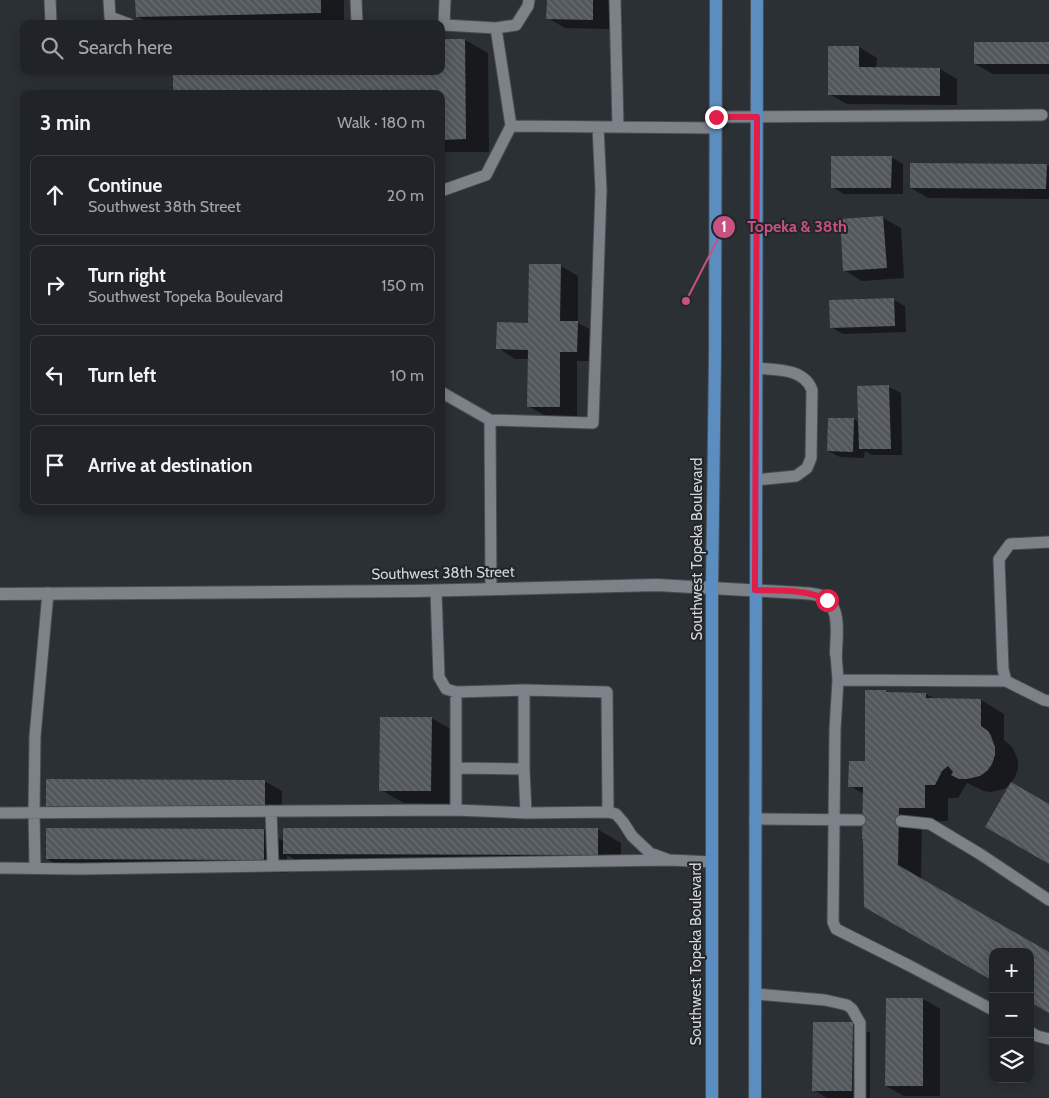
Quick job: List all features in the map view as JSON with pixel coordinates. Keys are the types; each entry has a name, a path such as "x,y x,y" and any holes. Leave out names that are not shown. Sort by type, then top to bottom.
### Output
{"main road":[{"name":"Southwest Topeka Boulevard","path":"712,1098 712,588 716,0"},
{"path":"754,1098 758,0"}],"street":[{"name":"Southwest 38th Street","path":"0,594 436,590 657,584 755,590 819,595 827,600 834,609 836,617 836,654"}],"lane":[{"path":"50,0 51,20"},
{"path":"109,0 110,17 118,20"},
{"path":"356,0 357,20"},
{"path":"444,20 445,0"},
{"path":"445,25 496,28 516,24 528,6 528,0"},
{"path":"615,0 618,127"},
{"path":"445,190 486,175 511,126 496,28"},
{"path":"511,126 618,127 716,122 757,117 1042,115"},
{"path":"445,394 490,420 593,423 601,190 598,127"},
{"path":"756,368 794,373 805,378 812,390 811,458 807,468 796,476 756,480"},
{"path":"490,420 491,589"},
{"path":"1006,681 1003,669 999,559 1010,544 1049,542"},
{"path":"436,590 440,677 446,689 456,692 524,690 607,692 608,812"},
{"path":"35,868 35,736 48,593"},
{"path":"836,654 838,680 835,729 833,922 836,929 989,1008"},
{"path":"838,680 1006,681 1049,701"},
{"path":"524,690 526,813"},
{"path":"456,692 456,810"},
{"path":"456,768 524,768"},
{"path":"0,813 456,810 526,813 608,812 616,814 632,836 650,853 669,860"},
{"path":"271,811 272,865"},
{"path":"754,819 860,820"},
{"path":"901,821 930,824 980,854 1049,900"},
{"path":"0,868 81,869 669,860 712,862"},
{"path":"754,994 825,1000 847,1005 852,1009 860,1023 860,1098"},
{"path":"1034,1034 1049,1039"}],"building":[{"path":"135,0 321,0 321,13 136,17"},
{"path":"547,0 593,0 593,20 546,19"},
{"path":"445,39 465,39 466,139 445,140 445,90 173,90 173,75 445,75"},
{"path":"974,42 1049,42 1049,64 974,64"},
{"path":"828,46 859,46 859,67 940,68 940,96 828,95"},
{"path":"831,156 892,156 891,188 831,188"},
{"path":"910,163 1047,164 1046,189 910,188"},
{"path":"883,216 887,268 843,271 840,219"},
{"path":"529,264 561,264 560,321 578,321 577,352 560,352 560,407 527,407 528,350 496,349 497,322 528,323"},
{"path":"894,298 895,326 830,328 829,300"},
{"path":"889,385 891,449 859,449 857,386"},
{"path":"828,418 854,418 853,452 827,451"},
{"path":"865,690 926,693 926,698 981,699 981,726 988,731 995,747 992,764 980,776 967,779 959,779 951,775 953,772 948,766 942,771 935,785 925,785 925,808 899,808 898,865 1049,952 1049,1013 1034,1004 1034,948 989,948 989,979 864,907 863,787 848,787 849,761 865,761"},
{"path":"380,717 432,717 431,791 379,791"},
{"path":"46,779 265,780 265,807 46,806"},
{"path":"1011,782 1049,804 1049,864 985,827"},
{"path":"46,828 264,829 264,860 46,859"},
{"path":"283,828 598,828 598,855 283,854"},
{"path":"886,998 923,998 923,1086 885,1086"},
{"path":"813,1022 853,1022 852,1091 812,1091"}],"place":[{"name":"Topeka & 38th","path":"686,301"}],"route":[{"path":"716,117 757,117 755,590 819,595 827,600"}]}
